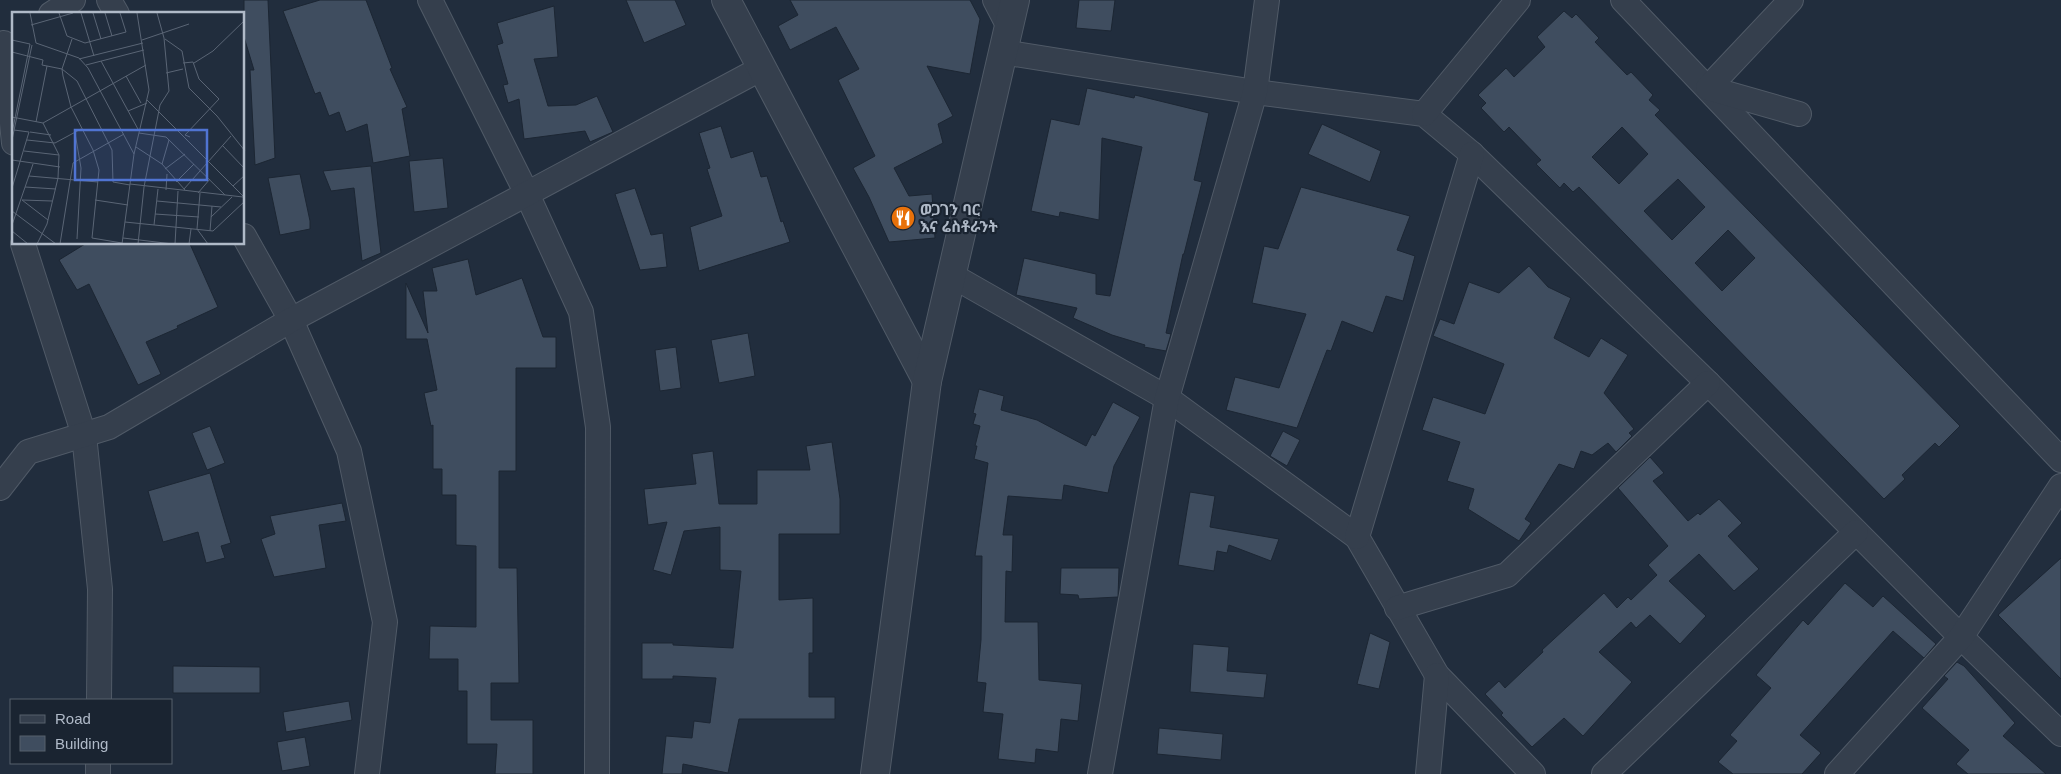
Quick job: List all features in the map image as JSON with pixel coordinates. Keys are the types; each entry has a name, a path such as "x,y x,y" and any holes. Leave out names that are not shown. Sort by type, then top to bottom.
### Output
{"street":[{"path":"54,12 73,0"},
{"path":"109,0 116,12"},
{"path":"430,0 527,194 581,312 598,427 597,774"},
{"path":"726,0 927,381"},
{"path":"875,774 927,381 1012,12 995,0"},
{"path":"1100,774 1167,398 1255,92 1267,0"},
{"path":"1424,114 1518,0"},
{"path":"1623,0 2061,460"},
{"path":"1791,0 1708,88 1799,114"},
{"path":"6,42 12,118"},
{"path":"1002,52 1255,92 1424,114 1472,154 1708,383 1961,637 2061,734"},
{"path":"0,488 28,452 109,427 291,320 762,68"},
{"path":"1356,537 1472,154"},
{"path":"245,238 291,320 349,451 385,622 367,774"},
{"path":"24,245 84,435 100,589 99,699"},
{"path":"951,275 1167,398 1356,537 1437,675 1533,774"},
{"path":"1397,608 1507,575 1708,383"},
{"path":"1837,774 1961,637 2061,486"},
{"path":"1604,774 1856,532"},
{"path":"1428,774 1437,675"}],"building":[{"path":"244,0 268,0 275,158 255,165 250,70 254,70 245,40"},
{"path":"320,0 366,0 392,68 390,69 407,107 402,109 410,156 373,163 367,124 346,132 339,112 329,116 320,92 315,94 283,11"},
{"path":"626,0 675,0 686,25 644,43"},
{"path":"790,0 970,0 980,19 970,74 927,66 953,116 938,124 943,143 894,168 909,196 932,194 935,238 889,242 869,197 853,168 875,156 838,80 859,69 836,27 790,50 778,26 798,15"},
{"path":"1079,0 1115,0 1111,31 1076,28"},
{"path":"554,6 558,57 534,59 548,106 576,105 597,96 613,132 590,142 585,131 524,139 519,99 508,103 503,85 508,84 497,45 503,43 497,23"},
{"path":"1564,11 1572,18 1576,14 1599,38 1595,42 1627,75 1631,72 1653,95 1649,100 1660,110 1655,115 1960,426 1939,447 1935,443 1902,475 1905,479 1884,499 1579,187 1573,192 1564,183 1560,188 1536,164 1541,160 1509,127 1504,132 1481,108 1486,103 1478,95 1506,68 1514,77 1545,47 1537,37","holes":["1622,127 1648,154 1619,184 1592,157","1678,179 1705,207 1672,240 1644,211","1728,230 1755,258 1722,291 1695,263"]},
{"path":"1087,88 1134,98 1135,95 1209,113 1194,180 1202,182 1183,254 1166,333 1171,334 1166,351 1144,347 1145,345 1112,335 1073,318 1077,308 1016,295 1024,258 1096,274 1096,294 1110,296 1142,147 1102,138 1099,220 1060,212 1059,217 1031,211 1051,119 1079,125"},
{"path":"1322,124 1381,151 1370,182 1308,154"},
{"path":"721,126 731,158 753,151 761,177 767,176 781,222 783,221 790,242 699,271 690,227 722,216 707,169 710,168 699,133"},
{"path":"443,158 448,208 414,212 409,161"},
{"path":"371,166 381,253 362,261 354,188 331,191 323,171"},
{"path":"300,174 310,229 280,235 268,178"},
{"path":"1301,187 1410,216 1397,250 1415,256 1403,301 1386,296 1373,333 1342,321 1331,351 1327,350 1297,428 1226,410 1235,377 1279,388 1306,314 1252,303 1264,246 1278,249"},
{"path":"635,188 651,235 663,233 667,267 640,270 615,194"},
{"path":"83,245 190,245 218,307 146,342 161,374 138,385 89,284 77,290 59,260"},
{"path":"468,259 476,295 522,278 543,337 556,337 556,368 516,368 516,471 499,471 499,568 517,568 519,683 491,683 491,720 533,720 533,774 495,774 497,744 467,744 467,691 458,691 458,659 429,659 430,626 476,627 476,546 456,545 456,495 442,495 442,469 433,469 433,425 431,426 424,393 437,390 427,339 406,339 406,283 428,333 423,291 437,291 432,268"},
{"path":"1529,266 1548,287 1571,298 1554,338 1589,357 1601,338 1628,355 1604,393 1634,429 1629,433 1632,436 1616,452 1608,443 1592,455 1581,451 1574,469 1559,464 1525,519 1531,523 1519,541 1468,509 1474,489 1447,481 1460,442 1422,430 1433,397 1485,414 1504,364 1433,336 1440,319 1454,324 1469,282 1499,293"},
{"path":"748,333 755,376 719,383 711,340"},
{"path":"676,347 681,388 660,391 655,350"},
{"path":"979,389 1004,396 1001,410 1037,420 1086,446 1092,434 1095,436 1113,402 1140,417 1114,466 1108,493 1064,485 1062,500 1008,496 1003,535 1013,535 1012,572 1006,571 1005,622 1038,622 1039,680 1082,684 1078,721 1061,719 1058,752 1036,749 1035,763 998,759 1003,714 983,712 986,683 977,682 981,640 982,556 975,556 988,463 974,459 980,426 973,424 976,414 973,413"},
{"path":"210,426 225,463 207,470 192,433"},
{"path":"1283,431 1300,440 1287,466 1270,456"},
{"path":"832,442 840,499 840,534 779,534 779,600 813,598 813,653 809,653 809,697 835,697 835,719 739,719 728,773 683,764 682,774 662,774 666,736 692,738 694,721 710,723 716,678 673,676 673,679 642,679 642,643 673,643 673,645 733,648 741,571 720,570 720,527 684,531 671,575 653,570 667,522 648,525 644,489 696,484 692,454 713,451 719,504 757,504 757,470 810,470 806,446"},
{"path":"1650,457 1664,473 1653,481 1688,521 1698,513 1700,515 1719,499 1742,523 1728,536 1759,569 1734,591 1699,554 1669,581 1706,616 1680,644 1650,615 1636,628 1631,622 1599,652 1632,682 1583,736 1564,718 1532,747 1501,715 1503,713 1485,694 1499,681 1505,688 1543,652 1542,650 1604,593 1617,608 1628,597 1631,600 1657,575 1648,565 1668,546 1618,488"},
{"path":"210,473 231,543 221,546 225,558 206,563 198,532 163,542 148,491"},
{"path":"1190,492 1215,496 1210,527 1279,539 1271,561 1229,545 1227,553 1217,551 1214,571 1178,565"},
{"path":"342,503 346,521 319,525 326,568 274,577 261,539 275,534 270,516"},
{"path":"2061,558 2061,679 1998,615"},
{"path":"1061,568 1119,568 1118,597 1079,599 1078,595 1060,594"},
{"path":"1845,583 1873,607 1883,596 1936,644 1924,658 1893,631 1800,735 1821,753 1802,774 1733,774 1718,762 1737,741 1730,735 1771,688 1756,675 1803,620 1808,625"},
{"path":"1370,633 1390,642 1379,689 1357,684"},
{"path":"1193,644 1229,647 1227,671 1267,674 1264,698 1190,692"},
{"path":"1957,662 1964,666 2015,723 2003,736 2046,774 1968,774 1956,764 1969,750 1922,708 1948,679 1944,676"},
{"path":"173,666 260,667 260,693 173,693"},
{"path":"349,701 352,720 286,732 283,712"},
{"path":"1159,728 1223,734 1221,760 1157,754"},
{"path":"305,737 310,766 282,771 277,742"}],"place":[{"name":"ወጋገን ባር እና ሬስቶራንት","path":"903,218"}]}
